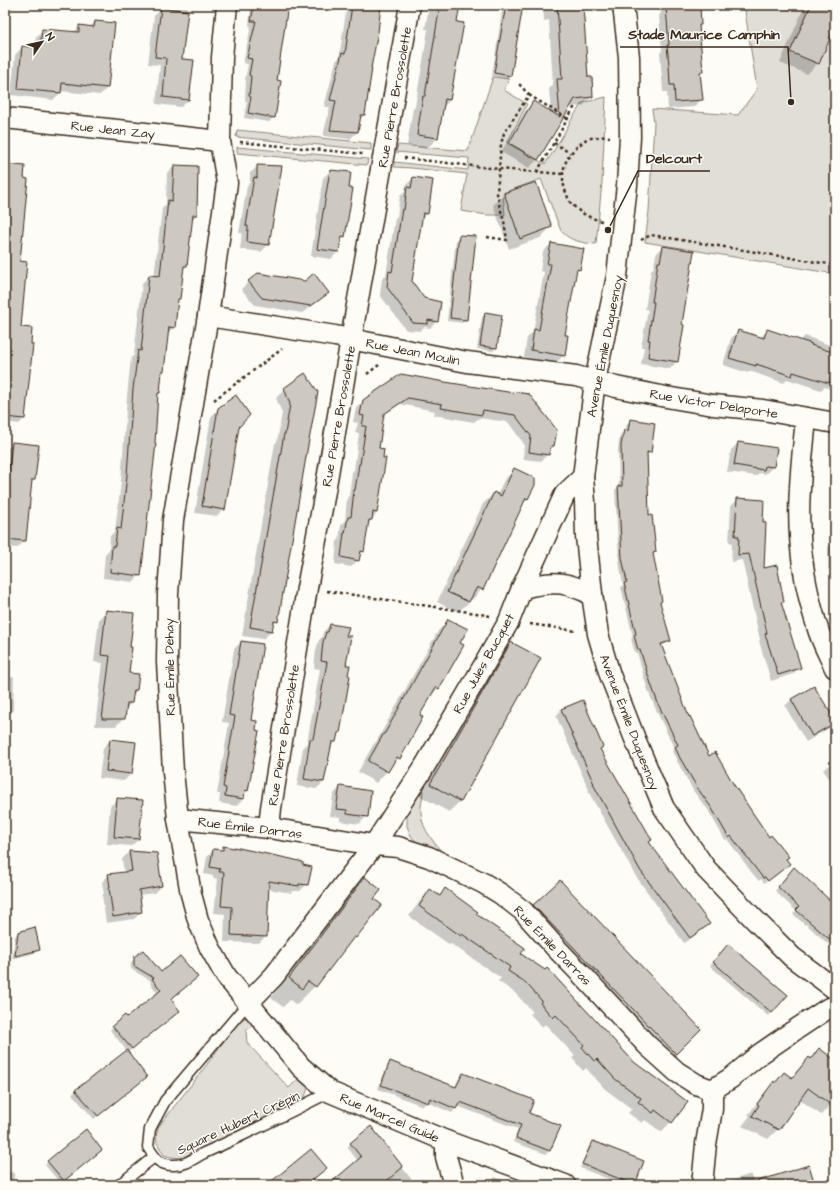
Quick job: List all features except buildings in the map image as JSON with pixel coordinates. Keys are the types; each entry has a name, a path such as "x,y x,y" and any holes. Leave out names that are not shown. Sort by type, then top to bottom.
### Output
{"street":[{"name":"Rue Émile Dehay","path":"227,5 222,57 220,141 227,183 208,316 173,520 168,594 167,662 173,772 178,819 191,894 198,920 210,948 226,976 248,1003"},
{"name":"Rue Pierre Brossolette","path":"269,828 306,588 345,381 351,339 410,5"},
{"name":"Avenue Émile Duquesnoy","path":"623,5 628,57 630,137 627,185 617,276 600,360 594,381 583,477 586,536 598,634 610,675 664,808 706,869 792,957 835,989"},
{"name":"Rue Jean Zay","path":"5,118 220,141"},
{"name":"Rue Jean Moulin","path":"208,316 351,339 467,362 576,376 594,381"},
{"name":"Rue Victor Delaporte","path":"594,381 666,397 713,405 763,410 835,423"},
{"path":"806,418 800,488 799,522 801,552 817,627 835,668"},
{"name":"Rue Jules Bucquet","path":"248,1003 274,976 374,845 423,769 509,621 522,588 565,494 583,477"},
{"path":"522,588 539,584 554,583 568,585 592,594"},
{"name":"Rue Émile Darras","path":"178,819 269,828 374,845 398,847 429,857 483,883 501,894 523,911 647,1045 684,1076 696,1084 712,1090"},
{"name":"Rue Marcel Guide","path":"248,1003 301,1067 330,1092 446,1141 564,1185"},
{"path":"702,1185 706,1144 712,1109 712,1090 732,1078 760,1054 792,1032 827,1009 835,1006"},
{"path":"446,1141 446,1157 454,1185"}],"lane":[{"path":"119,1185 154,1157 148,1147 150,1129 165,1101 248,1003"},
{"name":"Square Hubert Crépin","path":"154,1157 162,1164 174,1165 187,1162 330,1092"}],"path":[{"path":"519,84 529,95 568,119"},
{"path":"487,237 507,240 497,193 501,144 504,133 529,95"},
{"path":"537,172 575,106"},
{"path":"602,228 603,222 589,217 570,202 564,190 562,174 564,164 570,153 586,140 603,136 630,137"},
{"path":"554,143 570,153"},
{"path":"620,250 638,253 641,240 651,235 835,265"},
{"path":"192,409 206,407 306,332"},
{"path":"345,381 353,383 394,356 401,349"},
{"path":"306,588 476,613 509,621 598,634"}],"shaded area":[{"path":"744,5 835,5 835,274 645,242 649,211 654,123 652,109 738,115 757,89"},
{"path":"493,77 509,79 504,90 527,104 507,143 545,164 582,103 606,97 602,182 596,244 577,241 568,237 561,231 541,179 503,193 505,215 488,215 461,211 467,174 394,167 394,162 468,170 469,158 396,152 398,145 468,151"},
{"path":"237,130 371,143 371,150 236,137"},
{"path":"237,147 368,159 367,165 237,153"},
{"path":"419,786 423,791 421,810 424,826 430,837 446,857 419,845 411,836 407,826 407,809"},
{"path":"248,1017 255,1023 246,1031 247,1043 289,1088 301,1076 308,1088 304,1098 182,1158 164,1155 157,1143 156,1136 159,1126 239,1020"}],"place":[{"name":"Stade Maurice Camphin","path":"791,102"},
{"name":"Delcourt","path":"608,230"}]}
